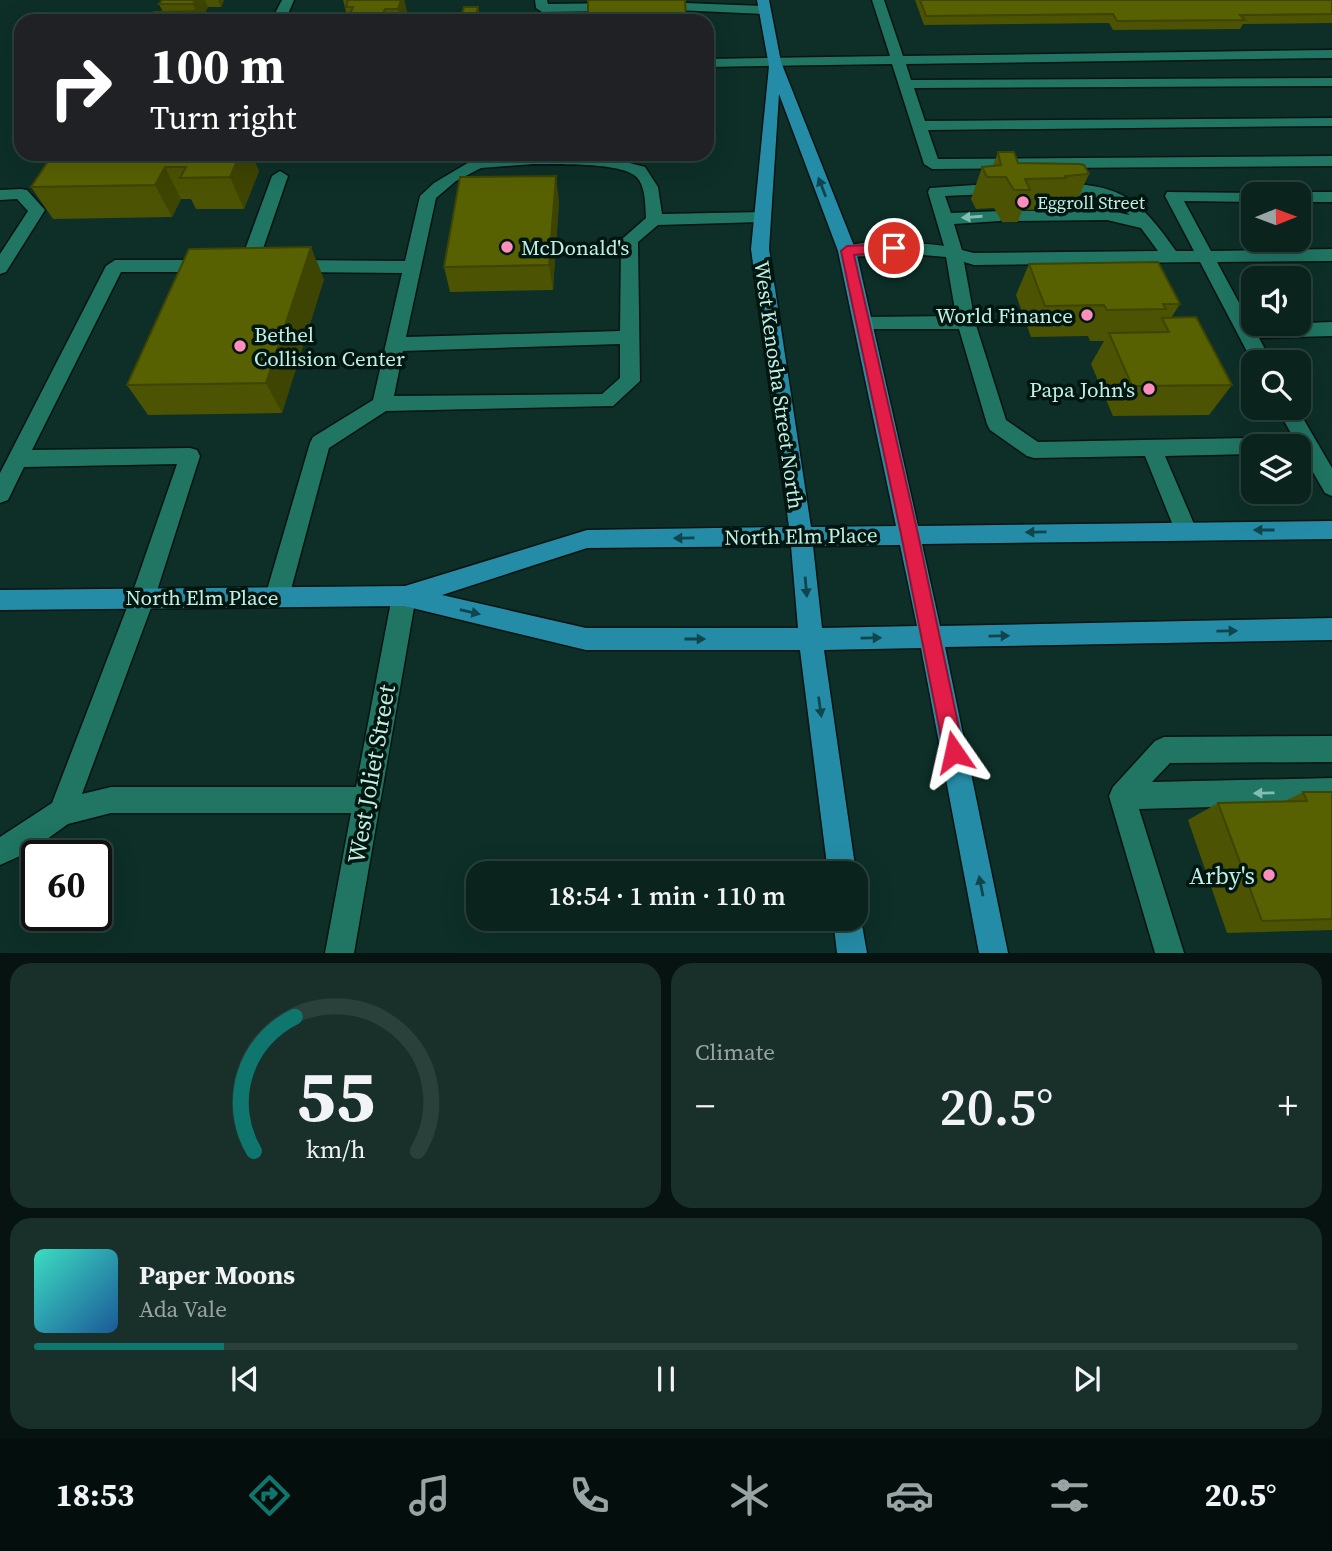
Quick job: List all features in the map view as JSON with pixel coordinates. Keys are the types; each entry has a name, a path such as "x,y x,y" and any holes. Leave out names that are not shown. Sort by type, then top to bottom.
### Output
{"main road":[{"name":"West Kenosha Street North","path":"764,5 774,62 847,251 910,534 994,953"},
{"name":"West Kenosha Street North","path":"774,62 760,249 801,536 811,639 840,861"},
{"name":"North Elm Place","path":"404,596 587,539 1332,530"},
{"name":"North Elm Place","path":"0,600 404,596 586,639 811,639 1332,629"},
{"path":"849,931 852,953"}],"street":[{"path":"541,0 542,8 675,3 715,10 764,5"},
{"path":"878,0 932,164 1332,161"},
{"path":"714,63 1332,54"},
{"path":"905,84 1332,82"},
{"path":"919,126 1332,121"},
{"path":"382,404 428,196 450,176 480,162 540,161"},
{"path":"606,161 637,168 652,187 654,220"},
{"path":"248,266 280,176"},
{"path":"1032,188 1080,189 1106,193 1131,204 1149,224 1172,258"},
{"path":"989,189 936,192 954,251 966,322 997,424 1034,450 1241,446"},
{"path":"0,195 21,194 37,210 0,268"},
{"path":"1241,197 1173,196 1208,257 1241,326"},
{"path":"1311,197 1332,197"},
{"path":"944,219 1107,215 1149,224"},
{"path":"277,597 320,443 382,404 606,401 630,381 629,240 654,220 762,217"},
{"path":"847,251 922,248 954,251 974,259 1332,255"},
{"path":"0,494 115,266 413,267"},
{"path":"863,324 966,322"},
{"path":"1311,330 1332,329"},
{"path":"395,344 629,337"},
{"path":"1152,448 1186,531"},
{"path":"1311,450 1332,487"},
{"path":"18,459 190,456 142,597 62,812"},
{"name":"West Joliet Street","path":"338,953 404,596"},
{"path":"1122,796 1164,750 1332,749"},
{"path":"1122,796 1332,791"},
{"path":"1122,796 1170,953"},
{"path":"0,851 19,842 62,812 111,800 366,800"}],"building":[{"path":"162,0 195,0 193,4 159,4"},
{"path":"348,0 401,0 398,9 385,9 383,14 350,14 353,7 346,7"},
{"path":"588,0 685,0 686,14 588,14"},
{"path":"920,0 1332,0 1332,14 1240,15 1245,20 1117,21 1113,14 926,16"},
{"path":"464,7 478,7 476,14 462,14"},
{"path":"201,11 199,14 153,14"},
{"path":"998,152 1014,152 1018,163 1084,165 1089,174 1065,176 1066,178 1025,179 1030,190 1014,190 1006,177 987,177 982,167 1001,165"},
{"path":"48,161 237,161 230,177 180,178 186,167 165,167 155,185 31,187"},
{"name":"McDonald's","path":"556,176 549,265 444,267 460,177"},
{"path":"311,247 266,383 127,385 189,249"},
{"path":"1158,262 1180,304 1163,304 1166,309 1107,310 1104,305 1045,306 1029,264"},
{"path":"1196,317 1232,385 1132,386 1109,333 1169,332 1162,318"},
{"name":"Arby's","path":"1303,792 1332,792 1332,919 1262,921 1218,803 1307,801"}],"place":[{"name":"Eggroll Street","path":"1023,202"},
{"name":"McDonald's","path":"507,247"},
{"name":"World Finance","path":"1087,315"},
{"name":"Bethel Collision Center","path":"240,346"},
{"name":"Papa John's","path":"1149,389"},
{"name":"Arby's","path":"1269,875"}],"route":[{"path":"894,248 847,251 910,534 954,752"}]}
